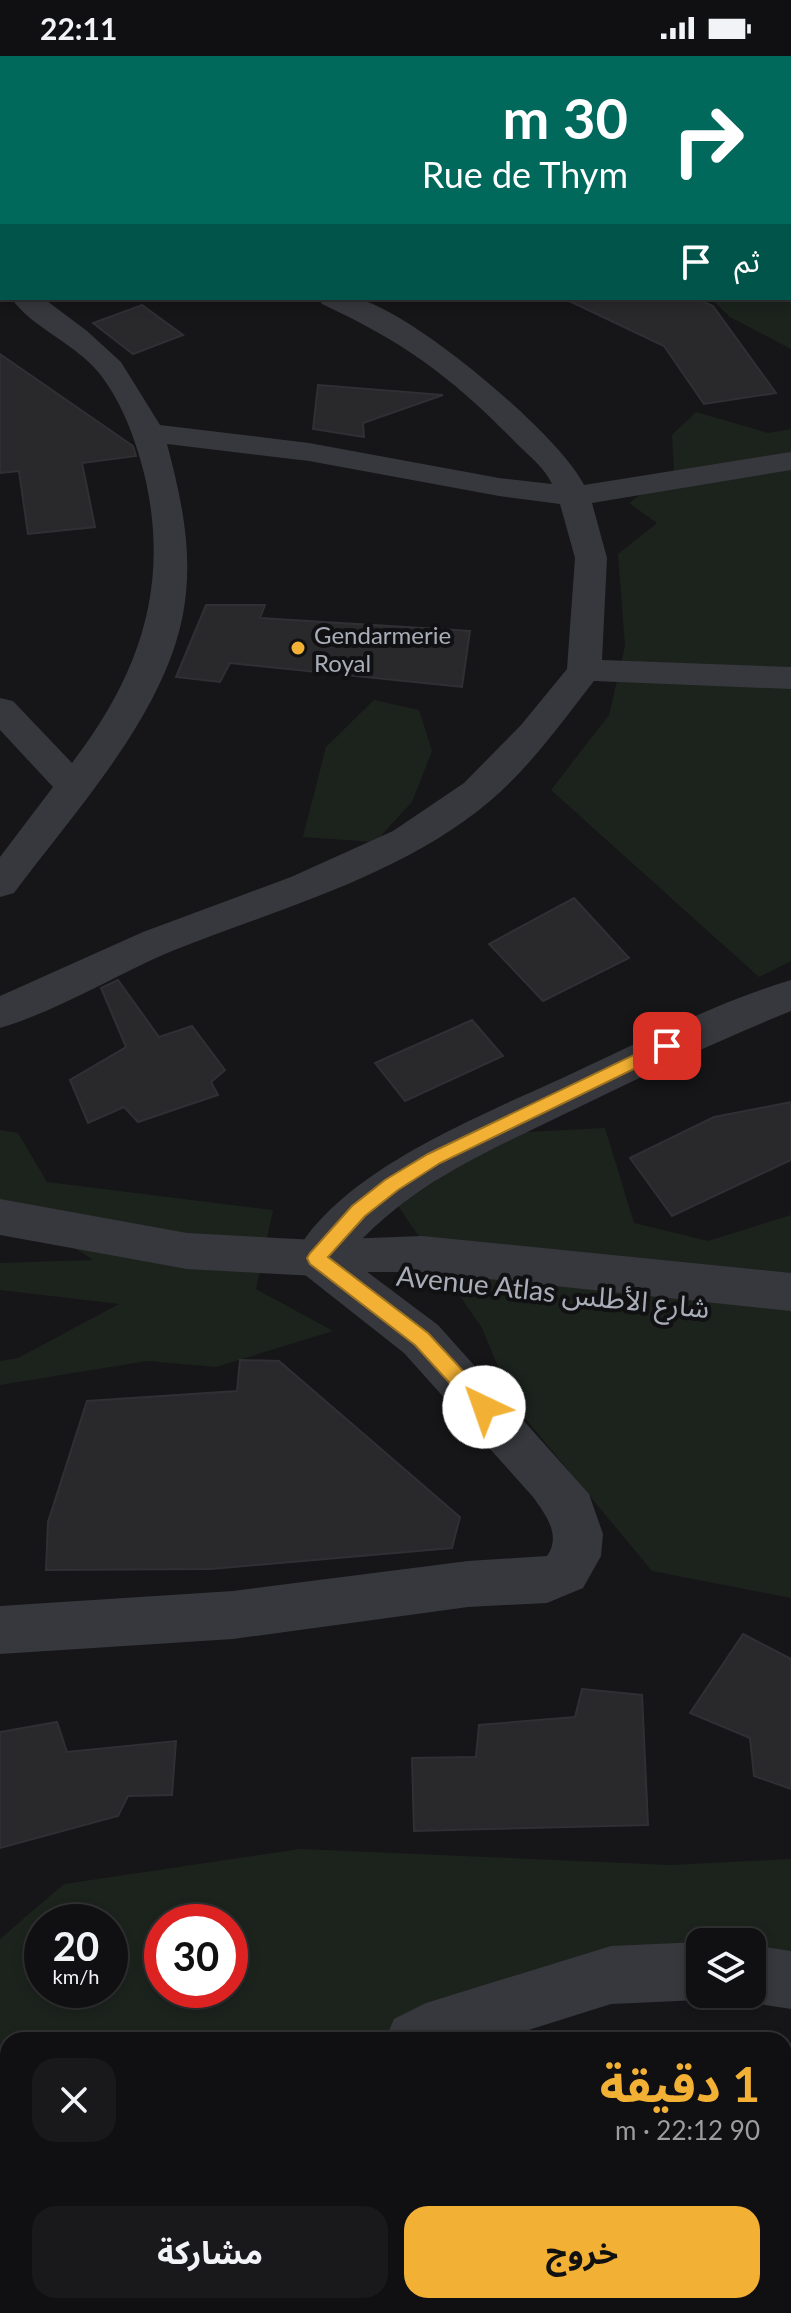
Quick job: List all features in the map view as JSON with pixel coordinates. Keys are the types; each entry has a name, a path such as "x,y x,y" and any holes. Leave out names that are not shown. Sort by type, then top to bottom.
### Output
{"street":[{"path":"0,884 119,726 148,670 166,614 171,558 167,503 149,433 111,368 77,337 28,300"},
{"path":"0,1013 157,942 305,886 406,840 477,792 534,733 584,670 591,558 574,496 564,475 486,395 436,354 376,318 336,300"},
{"path":"149,433 309,452 499,487 574,496 791,461"},
{"path":"584,670 791,678"},
{"path":"0,709 75,788"},
{"path":"0,1630 233,1615 468,1584 547,1580 565,1572 576,1556 578,1534 571,1509 550,1482 421,1339 316,1258 359,1211 434,1158 693,1034 791,995"},
{"name":"Avenue Atlas شارع الأطلس","path":"0,1217 187,1251 316,1258 358,1254 422,1254 791,1292"},
{"name":"Avenue Atlas شارع الأطلس","path":"316,1258 383,1274 426,1280 791,1316"},
{"path":"429,2032 611,1975 686,1972"},
{"path":"766,1976 791,1980"}],"shaded area":[{"path":"712,300 791,300 791,349 730,317"},
{"path":"696,412 768,433 791,429 791,961 759,977 551,790 609,715 625,646 618,554 657,523 629,503 674,470 672,435"},
{"path":"374,700 419,710 432,751 412,802 375,842 303,837 326,747"},
{"path":"605,1128 634,1223 708,1241 791,1215 791,1598 652,1571 514,1405 482,1328 398,1206 508,1133"},
{"path":"0,1130 18,1133 47,1182 273,1210 256,1289 333,1331 216,1367 147,1361 0,1385 0,1361 18,1358 119,1304 0,1290 0,1263 93,1260 0,1199"},
{"path":"300,1849 670,1865 791,1859 791,1970 766,1969 766,1928 686,1928 686,1947 427,2032 0,2032 0,1939 24,1918 24,2008 128,2008 128,1904 41,1904 64,1884"}],"building":[{"path":"567,300 700,300 713,306 776,393 704,404 664,346"},
{"path":"142,305 183,335 133,354 93,323"},
{"path":"0,354 133,446 136,456 82,463 95,527 28,534 19,471 0,473"},
{"path":"318,385 443,395 363,423 364,437 313,429"},
{"path":"206,605 265,605 260,618 470,631 462,687 230,663 220,682 176,677"},
{"path":"574,898 629,958 543,1001 489,944"},
{"path":"118,980 159,1037 192,1026 225,1070 211,1082 218,1095 138,1122 124,1107 88,1123 70,1080 126,1047 101,988"},
{"path":"472,1020 503,1056 405,1101 375,1063"},
{"path":"791,1102 791,1160 672,1216 630,1158 714,1117"},
{"path":"240,1360 279,1361 460,1517 452,1548 211,1569 46,1570 48,1522 87,1401 237,1391"},
{"path":"743,1634 791,1659 791,1789 754,1776 750,1738 690,1713"},
{"path":"582,1689 642,1695 648,1825 414,1831 412,1758 476,1757 479,1725 575,1717"},
{"path":"57,1722 67,1752 176,1741 172,1795 128,1796 118,1816 0,1848 0,1732"}],"place":[{"name":"Gendarmerie Royal","path":"298,648"}],"route":[{"path":"484,1407 421,1339 316,1258 359,1211 434,1158 667,1046"}]}
